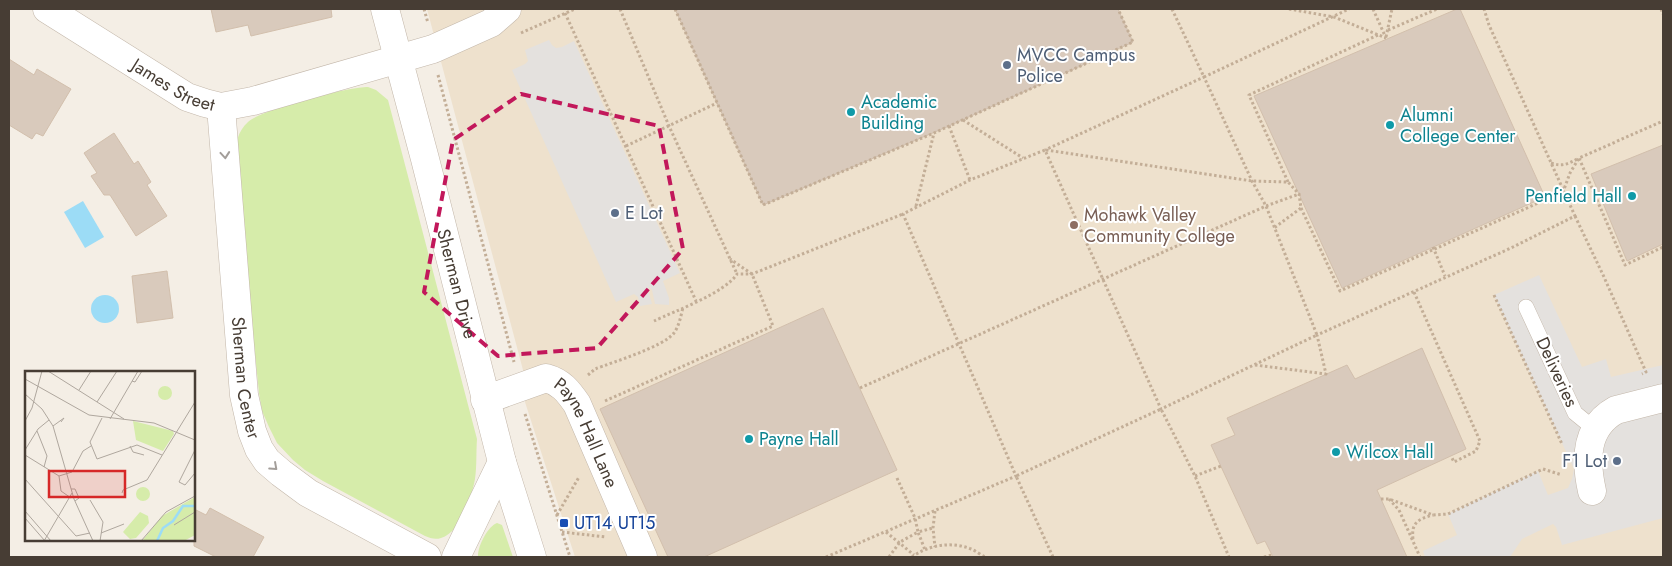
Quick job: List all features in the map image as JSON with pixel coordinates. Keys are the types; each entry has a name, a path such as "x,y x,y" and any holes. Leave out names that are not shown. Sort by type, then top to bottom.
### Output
{"street":[{"name":"James Street","path":"47,9 187,96 205,103 221,106 253,101 433,49 491,23 507,9"},
{"name":"Sherman Drive","path":"385,9 502,462 532,557"},
{"name":"Sherman Center","path":"221,106 244,395 252,431 260,449 267,461 308,493 427,557"},
{"name":"Payne Hall Lane","path":"486,400 546,378 556,381 564,387 577,404 643,557"},
{"path":"1592,491 1588,472 1588,450 1598,425 1616,410 1663,398"},
{"path":"456,557 502,462"}],"lane":[{"name":"Deliveries","path":"1526,307 1576,413 1586,422 1598,425"}],"path":[{"path":"424,9 430,29"},
{"path":"514,36 575,9"},
{"path":"620,9 669,126 737,274"},
{"path":"675,9 763,205 934,133 1132,42 1118,9"},
{"path":"1172,9 1252,181 1266,206 1317,335 1326,374 1254,365"},
{"path":"1289,9 1334,17 1386,38"},
{"path":"737,274 752,274 902,214 970,180 1045,150 1349,9"},
{"path":"1373,9 1386,38"},
{"path":"1386,38 1392,9"},
{"path":"1388,30 1437,9"},
{"path":"1484,9 1489,25 1563,192 1604,277 1646,372 1638,375"},
{"path":"1661,9 1663,14"},
{"path":"565,13 696,301"},
{"path":"1378,35 1249,95 1288,182 1299,194 1301,208 1340,292 1433,248 1563,192 1570,173 1579,158"},
{"path":"437,71 517,371"},
{"path":"626,146 717,103"},
{"path":"962,120 1023,158"},
{"path":"1551,164 1566,165 1663,122"},
{"path":"949,126 970,180"},
{"path":"916,207 934,133"},
{"path":"1045,150 1252,181 1288,182"},
{"path":"1045,150 1161,409 1195,476 1229,557"},
{"path":"1579,158 1624,265 1663,247"},
{"path":"860,388 1266,206 1299,194"},
{"path":"1274,228 1301,208"},
{"path":"902,214 1053,557"},
{"path":"826,557 1016,476 1317,335 1414,292 1444,276 1511,248 1575,216"},
{"path":"1433,248 1444,276"},
{"path":"602,402 773,326 752,274 730,259"},
{"path":"654,320 732,282 737,274"},
{"path":"1414,292 1480,442 1476,451 1454,462 1451,456"},
{"path":"1494,295 1562,444"},
{"path":"586,375 596,369 655,346 670,337 677,328 683,307"},
{"path":"525,413 570,557"},
{"path":"1195,476 1221,466"},
{"path":"1414,546 1412,531 1416,523 1423,518 1448,514 1543,469 1566,476"},
{"path":"557,516 580,476"},
{"path":"897,478 915,518 925,550"},
{"path":"1381,499 1389,499 1433,515"},
{"path":"1389,499 1399,510 1420,557"},
{"path":"935,511 933,528 935,547"},
{"path":"889,557 900,542 918,532 933,528"},
{"path":"562,532 615,538"},
{"path":"886,532 900,542 913,556 925,550 946,545 971,549 985,557"},
{"path":"1264,557 1272,555 1270,557"}],"highlighted area":[{"path":"521,94 659,126 683,249 597,348 498,356 424,292 453,140"}],"shaded area":[{"name":"Mohawk Valley Community College","path":"427,9 1663,9 1663,557 575,557 525,402 523,370"},
{"name":"E Lot","path":"549,40 556,48 574,41 680,273 663,281 669,298 669,305 655,304 652,290 649,287 648,290 652,304 640,306 638,297 634,294 616,302 512,70 528,61 525,50"},
{"name":"F1 Lot","path":"1539,275 1582,367 1606,359 1611,377 1663,365 1663,518 1562,545 1556,527 1553,524 1522,539 1510,557 1425,557 1423,551 1457,535 1448,514 1538,471 1548,495 1568,488 1572,479 1574,469 1494,295"}],"green space":[{"path":"368,87 376,90 388,100 477,439 475,479 468,504 454,529 448,535 439,539 425,536 305,470 277,443 262,411 259,393 235,157 238,138 248,122 270,111 325,95"},
{"path":"497,523 502,525 513,557 478,557 479,548 484,537 490,528"}],"water":[{"path":"83,201 104,237 85,248 64,212"},
{"path":"105,295 115,299 119,309 115,319 105,323 95,319 91,309 95,299"}],"building":[{"path":"211,9 331,9 332,17 251,36 248,25 216,32"},
{"name":"Academic Building","path":"675,9 1118,9 1133,42 949,126 763,205"},
{"name":"Alumni College Center","path":"1460,9 1545,197 1342,288 1254,96"},
{"path":"9,59 34,75 37,69 71,89 43,136 36,133 32,139 9,125"},
{"path":"114,133 134,164 138,161 151,182 147,185 167,216 136,236 110,195 104,195 91,176 97,173 84,153"},
{"name":"Penfield Hall","path":"1663,145 1663,244 1627,261 1591,174"},
{"path":"167,271 173,318 137,323 132,276"},
{"name":"Payne Hall","path":"823,308 897,470 704,557 668,557 600,409"},
{"name":"Wilcox Hall","path":"1422,348 1466,449 1377,490 1407,557 1273,557 1265,541 1257,544 1211,445 1235,435 1227,418 1347,365 1355,379"},
{"path":"210,508 264,537 253,557 216,557 194,546 195,510 206,515"}],"place":[{"name":"MVCC Campus Police","path":"1007,65"},
{"name":"Academic Building","path":"851,112"},
{"name":"Alumni College Center","path":"1390,125"},
{"name":"Penfield Hall","path":"1632,196"},
{"name":"E Lot","path":"615,213"},
{"name":"Mohawk Valley Community College","path":"1074,225"},
{"name":"Payne Hall","path":"749,439"},
{"name":"Wilcox Hall","path":"1336,452"},
{"name":"F1 Lot","path":"1617,461"},
{"name":"UT14 UT15","path":"564,523"}]}
